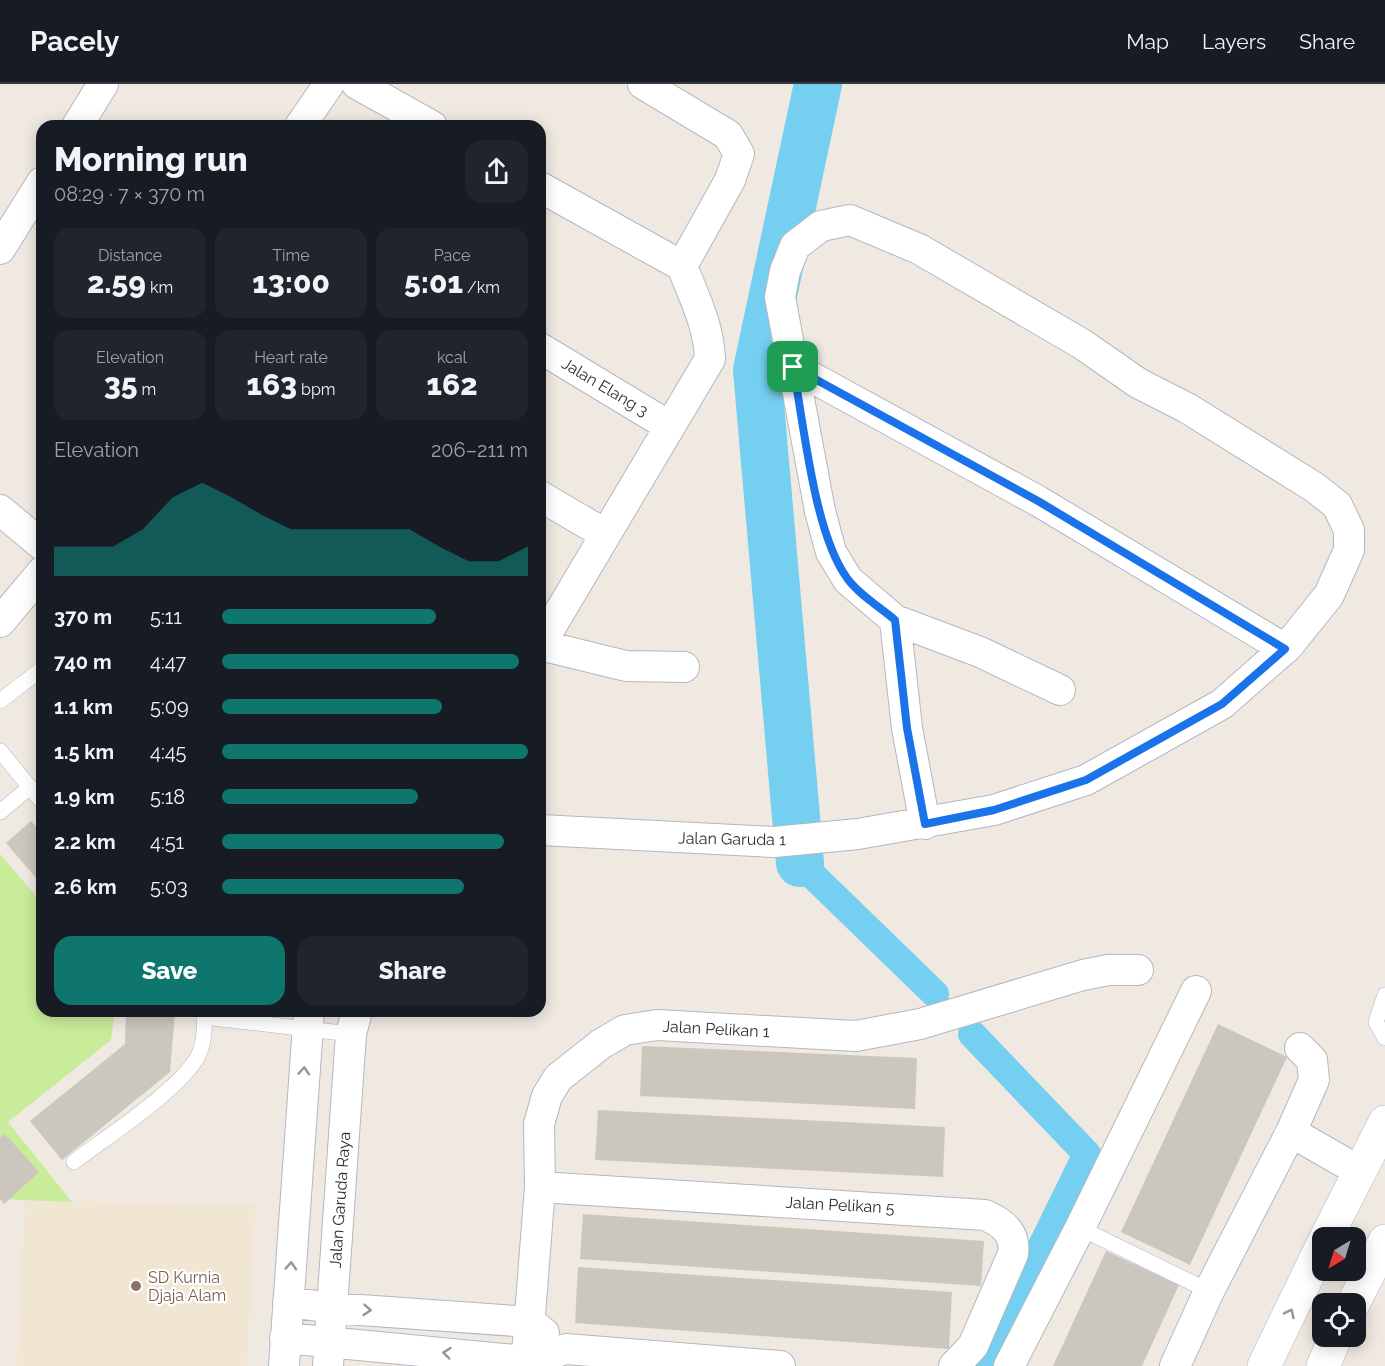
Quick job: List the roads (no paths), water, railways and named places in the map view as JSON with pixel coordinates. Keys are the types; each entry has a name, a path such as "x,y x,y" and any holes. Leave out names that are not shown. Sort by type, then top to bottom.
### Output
{"main road":[{"path":"1331,1227 1385,1122"},
{"path":"1359,1293 1385,1241"},
{"path":"1264,1366 1312,1267"},
{"path":"1323,1366 1331,1347"}],"street":[{"path":"81,120 103,84"},
{"path":"304,120 329,84"},
{"path":"357,84 421,120"},
{"path":"643,84 728,135 739,154 730,180 682,266"},
{"path":"546,189 682,266 708,332 710,359 546,635"},
{"path":"0,249 36,192"},
{"name":"Jalan Garuda 1","path":"546,830 774,842 925,824 994,810 1086,780 1120,764 1222,704 1285,649 1329,595 1349,550 1349,530 1337,505 1314,487 1187,408 1138,383 1082,344 919,249 850,220 821,226 795,246 784,271 780,297 820,511 831,552 848,580 895,620 980,652 1060,690"},
{"name":"Jalan Elang 3","path":"546,352 669,426"},
{"path":"793,367 1038,501 1285,649"},
{"path":"546,500 604,534"},
{"path":"0,510 36,540"},
{"path":"0,622 36,579"},
{"path":"895,620 907,728 925,824"},
{"path":"546,646 626,666 684,667"},
{"name":"Jalan Pelikan 1","path":"526,1364 540,1187 539,1124 547,1096 558,1077 579,1059 625,1030 657,1025 856,1036 920,1024 1083,975 1108,970 1138,970"},
{"path":"1009,1366 1080,1228 1196,991"},
{"path":"308,1021 285,1352 526,1364 566,1350 780,1366"},
{"name":"Jalan Garuda Raya","path":"329,1354 354,1023"},
{"path":"1175,1366 1209,1291 1291,1132 1316,1073 1312,1060 1300,1048"},
{"path":"1291,1132 1359,1171"},
{"name":"Jalan Pelikan 5","path":"540,1187 985,1215 999,1221 1015,1241 1013,1254 964,1356"},
{"path":"288,1302 332,1308 530,1322 566,1350"}],"lane":[{"path":"0,701 36,674"},
{"path":"0,751 36,794"},
{"path":"0,812 30,787"},
{"path":"1385,995 1376,1022 1385,1038"},
{"path":"74,1162 174,1085 189,1070 203,1044 203,1017"},
{"path":"248,1017 354,1023"},
{"path":"1080,1228 1209,1291"}],"waterway":[{"path":"800,863 757,370 818,84"},
{"path":"800,863 935,994"},
{"path":"972,1034 1087,1154 983,1366"}],"place":[{"name":"SD Kurnia Djaja Alam","path":"136,1286"}]}
